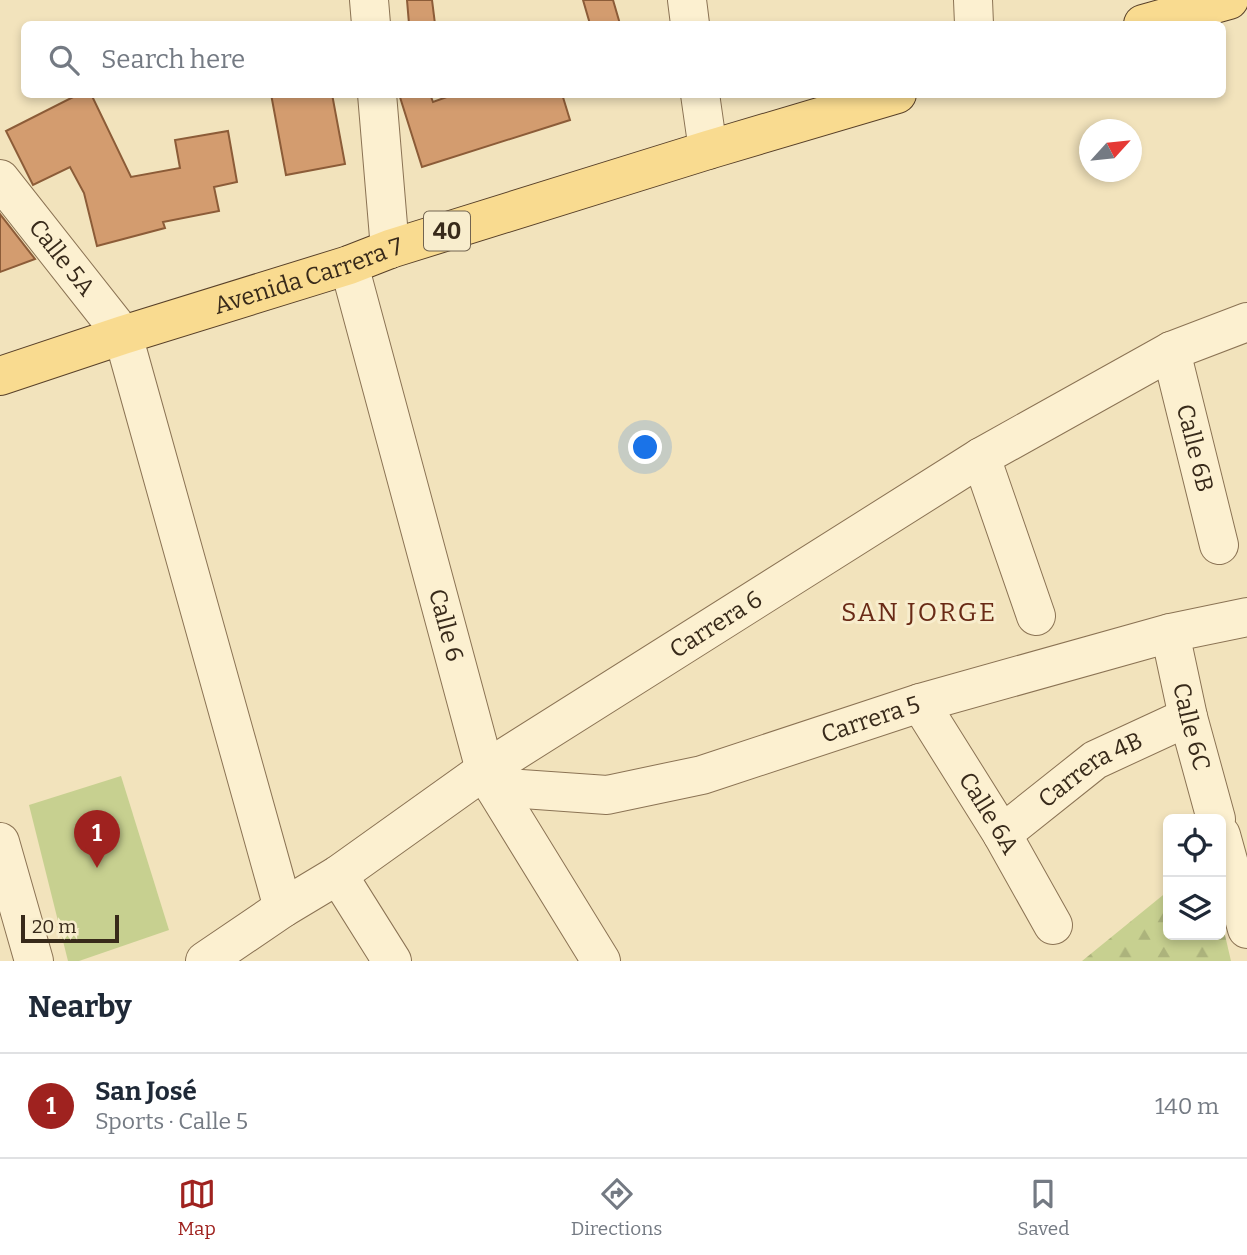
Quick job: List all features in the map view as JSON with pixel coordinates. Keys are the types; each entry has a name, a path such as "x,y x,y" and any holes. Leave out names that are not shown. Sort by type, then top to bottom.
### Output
{"main road":[{"path":"1154,21 1229,0"},
{"name":"Avenida Carrera 7","path":"0,376 349,265 390,249 884,98"}],"street":[{"path":"369,0 371,21"},
{"path":"687,0 690,21"},
{"path":"973,0 975,21"},
{"path":"377,98 390,249"},
{"path":"701,98 708,150"},
{"name":"Calle 5A","path":"0,179 123,335"},
{"name":"Calle 6","path":"349,265 490,778 601,961"},
{"name":"Carrera 6","path":"205,961 981,457 1171,351 1247,322"},
{"path":"123,335 283,908"},
{"name":"Calle 6B","path":"1171,351 1219,545"},
{"path":"981,457 1036,616"},
{"name":"Carrera 5","path":"490,778 607,795 702,775 920,703 1170,633 1247,617"},
{"name":"Calle 6C","path":"1170,633 1188,717 1215,814"},
{"name":"Calle 6A","path":"920,703 1002,834 1053,925"},
{"name":"Carrera 4B","path":"1002,834 1095,760 1188,717"},
{"path":"0,842 34,961"},
{"path":"1226,853 1247,929"},
{"path":"338,875 392,961"}],"green space":[{"path":"121,776 169,930 79,961 68,961 29,805"},
{"path":"1163,895 1163,940 1226,940 1231,961 1082,961"}],"building":[{"path":"407,0 432,0 435,21 409,21"},
{"path":"583,0 613,0 619,21 589,21"},
{"path":"71,98 93,98 131,177 180,168 175,140 228,131 237,182 214,187 219,211 163,222 165,228 97,246 84,193 70,167 33,185 6,131"},
{"path":"272,98 333,98 345,164 286,175"},
{"path":"400,98 432,98 433,102 444,98 563,98 570,120 422,167"},
{"path":"0,214 35,259 0,272"}],"place":[{"name":"San José","path":"97,868"}],"district":[{"name":"SAN JORGE","path":"919,612"}]}
